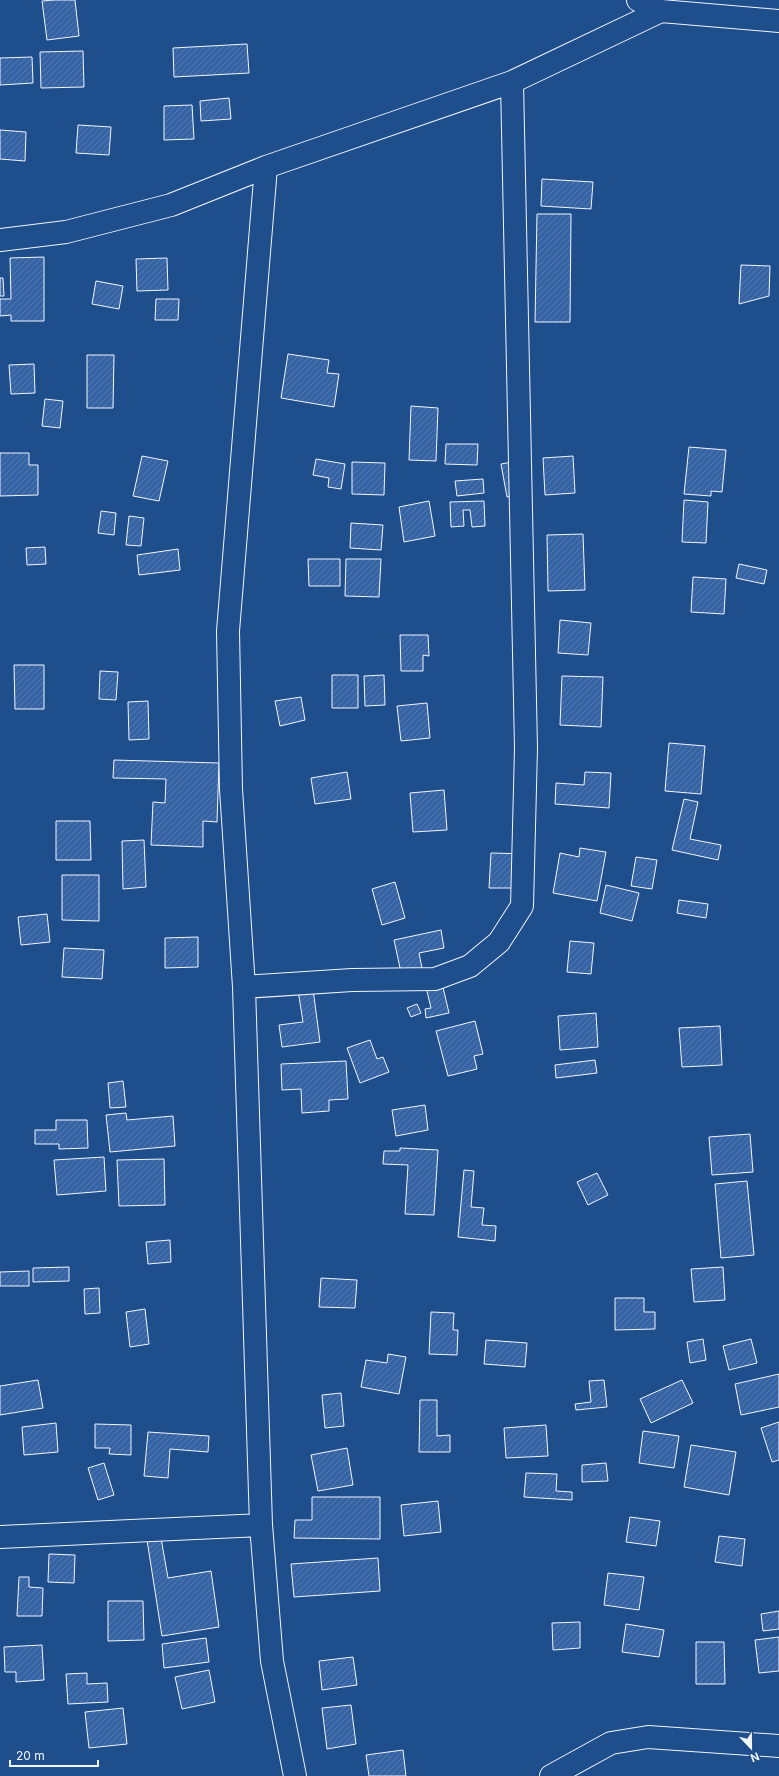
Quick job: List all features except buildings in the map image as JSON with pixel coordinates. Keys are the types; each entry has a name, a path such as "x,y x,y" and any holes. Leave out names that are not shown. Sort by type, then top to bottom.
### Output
{"street":[{"path":"638,0 661,11 779,21"},
{"path":"0,240 66,232 171,205 266,167 512,82 661,11"},
{"path":"244,987 352,980 435,979 470,966 499,942 522,906 526,748 512,82"},
{"path":"266,167 228,631 231,789 244,987 261,1525 272,1661 295,1776"},
{"path":"0,1537 261,1525"},
{"path":"551,1776 611,1743 648,1737 779,1746"}]}
